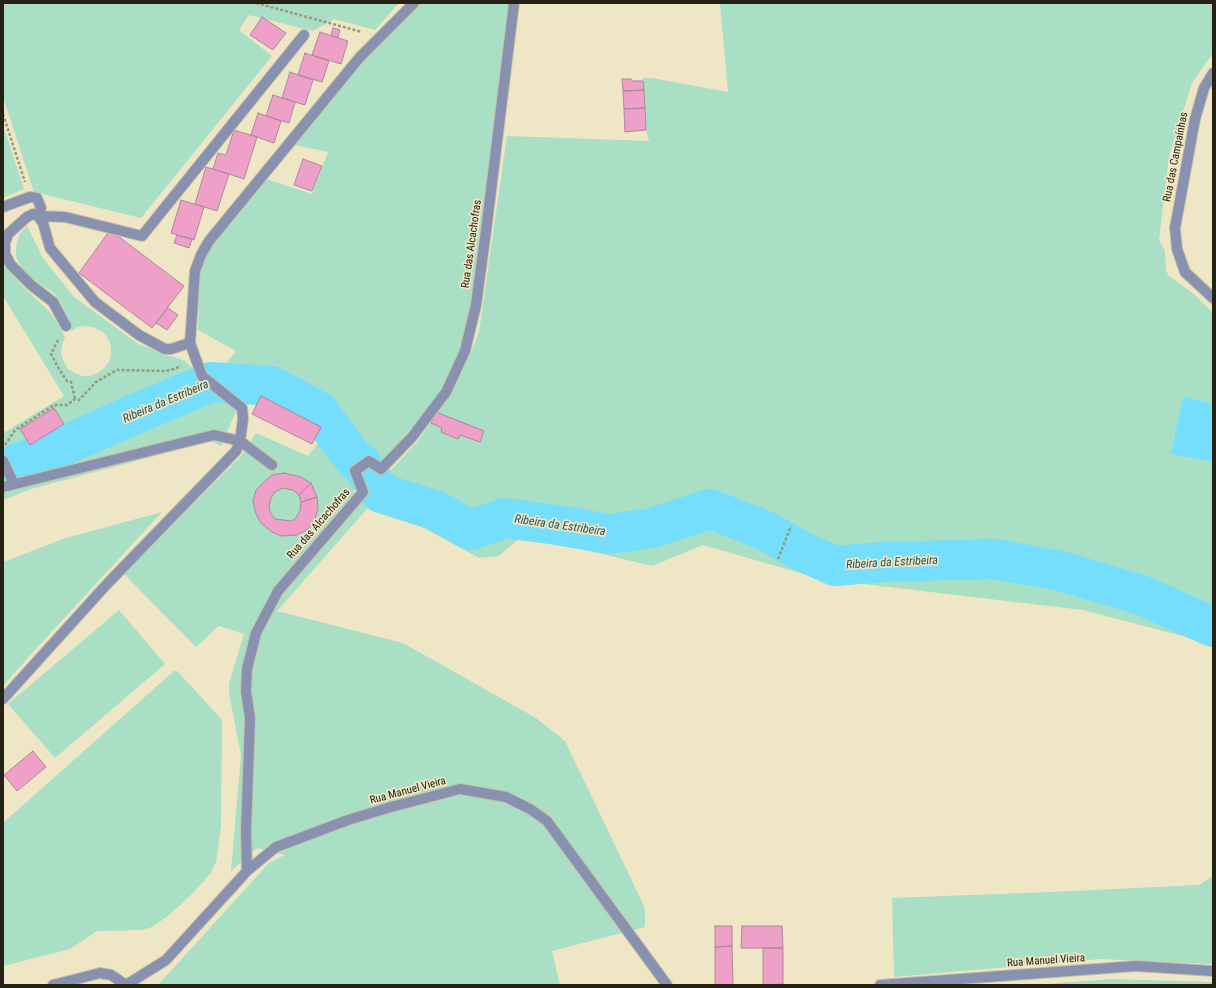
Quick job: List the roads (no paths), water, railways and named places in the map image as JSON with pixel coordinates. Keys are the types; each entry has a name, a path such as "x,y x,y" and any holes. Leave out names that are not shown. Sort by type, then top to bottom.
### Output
{"street":[{"path":"3,699 107,584 236,452 240,441 243,419 242,408 228,395 202,376 190,343 195,271 201,255 209,241 360,57 414,3"},
{"name":"Rua das Alcachofras","path":"247,871 246,831 250,718 246,692 247,669 256,633 278,592 363,492 356,471 369,461 382,469 412,437 446,392 465,351 476,304 514,3"},
{"path":"66,326 53,302 31,285 11,265 4,248 8,234 27,217 33,214 38,216 65,217 142,236 304,35"},
{"name":"Rua das Campaínhas","path":"1213,73 1204,88 1195,119 1175,228 1177,249 1185,272 1213,298"},
{"path":"3,207 30,197 36,198 39,202 40,208 38,216 43,223 50,248 95,302 139,335 165,349 190,343"},
{"path":"3,487 12,480 214,435 240,441 272,465"},
{"path":"3,461 12,480"},
{"name":"Rua Manuel Vieira","path":"126,985 166,960 247,871 276,847 348,820 460,789 506,797 530,809 547,821 667,985"},
{"name":"Rua Manuel Vieira","path":"880,985 1136,966 1213,971"},
{"path":"53,985 100,973 111,975 126,985"}],"water":[{"path":"1183,397 1213,404 1213,462 1171,454"}],"waterway":[{"name":"Ribeira da Estribeira","path":"3,469 57,449 211,382 271,386 318,411 354,459 360,463 381,493 437,511 470,530 505,518 609,534 652,528 710,509 766,531 801,551 835,566 883,562 994,559 1057,570 1141,595 1213,627"}]}
